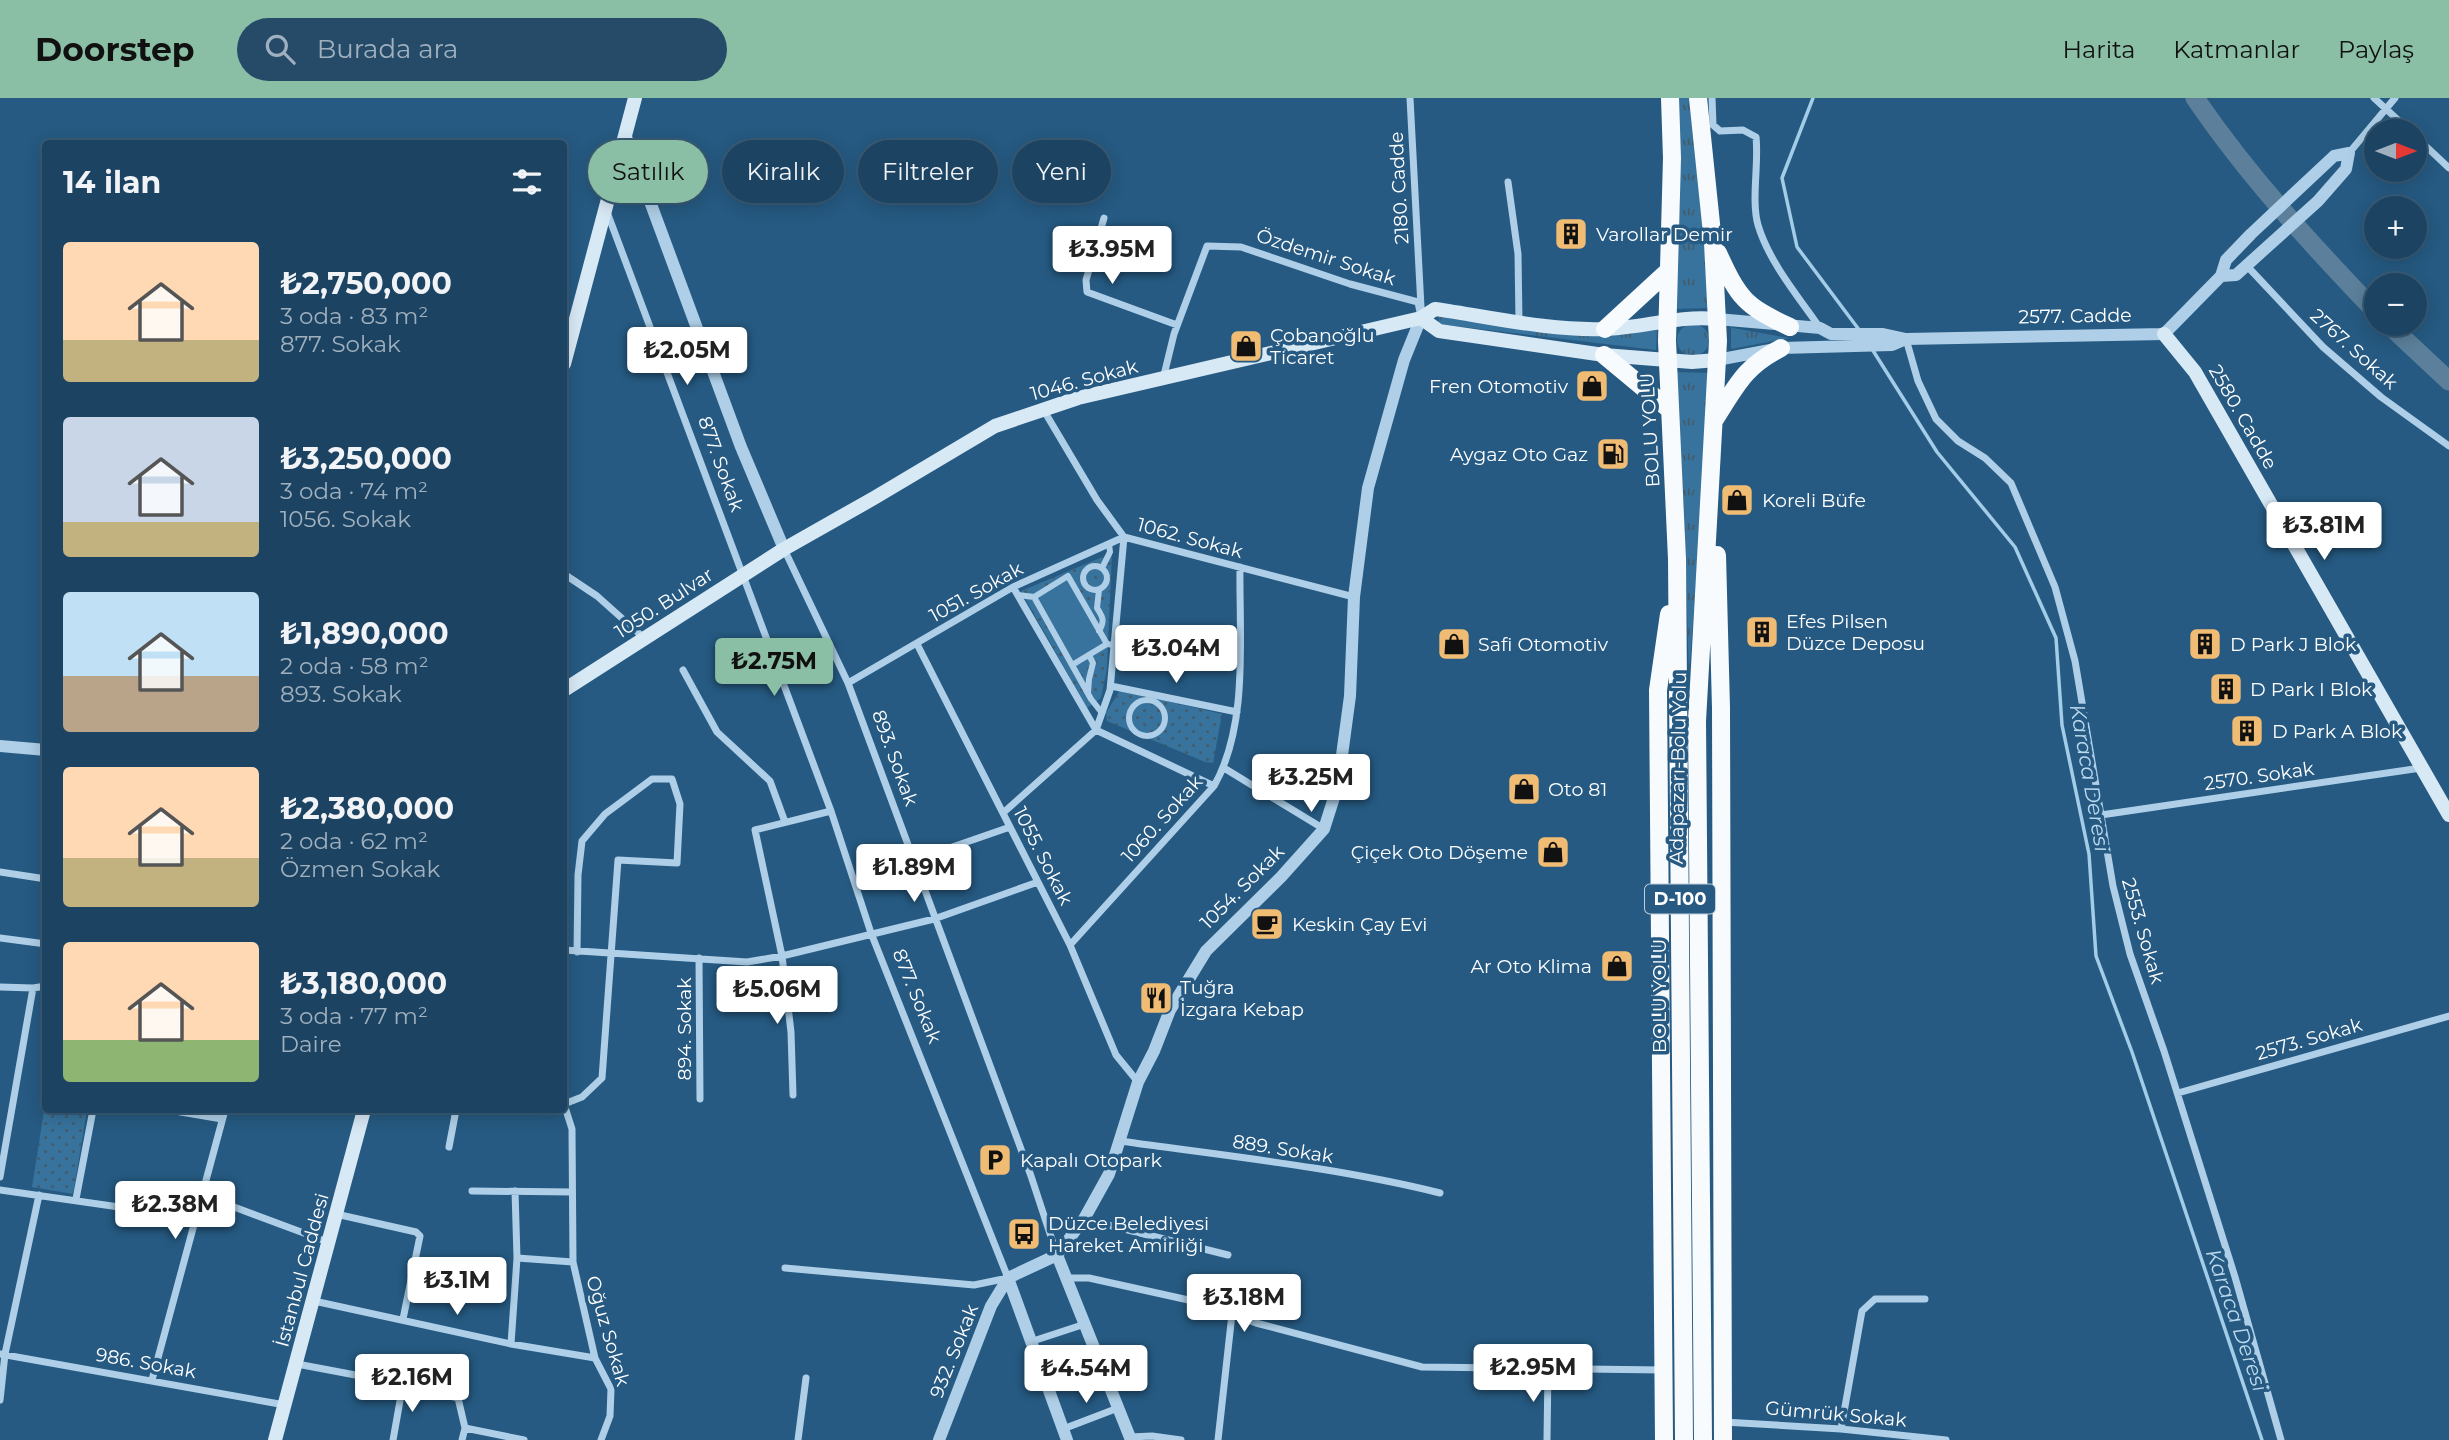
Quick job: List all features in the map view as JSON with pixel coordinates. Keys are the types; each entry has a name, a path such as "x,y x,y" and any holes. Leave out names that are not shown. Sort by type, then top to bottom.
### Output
{"highway":[{"name":"D-100","path":"1667,350 1670,98"},
{"name":"Adapazarı-Bolu Yolu","path":"1698,98 1713,243 1717,319 1715,419 1696,720 1703,1440"},
{"path":"1713,243 1733,287 1756,312 1790,327"},
{"path":"1605,329 1668,271"},
{"path":"1715,419 1742,377 1758,360 1781,348"},
{"name":"BOLU YOLU","path":"1667,350 1677,559 1684,1440"},
{"path":"1604,355 1669,409"},
{"path":"1710,488 1717,561 1721,708 1723,1431"},
{"path":"1664,1440 1658,690 1677,559"}],"main road":[{"path":"567,343 635,98"},
{"name":"1046. Sokak","path":"784,548 995,426 1078,398 1421,318 1435,309 1563,327 1605,329 1692,316 1717,319"},
{"path":"1421,318 1439,331 1604,355 1667,350 1692,362 1717,360"},
{"name":"2580. Cadde","path":"2164,334 2195,372 2449,815"},
{"name":"1050. Bulvar","path":"567,688 784,548"},
{"name":"İstanbul Caddesi","path":"275,1440 363,1113"}],"street":[{"name":"2180. Cadde","path":"1410,98 1421,318"},
{"path":"1712,98 1713,125 1720,131 1743,130 1756,137 1757,223 1773,259 1826,331"},
{"path":"2374,98 2397,119"},
{"path":"2221,276 2236,275 2318,201 2346,169 2349,153 2395,98"},
{"name":"893. Sokak","path":"625,134 741,447 784,548 848,683 912,862 1031,1176 1057,1255 1130,1439"},
{"path":"2427,147 2449,168"},
{"path":"2164,334 2221,276 2227,260 2251,233 2306,185 2334,156 2349,153"},
{"path":"1508,182 1518,254 1519,321"},
{"name":"877. Sokak","path":"605,209 831,811 872,933 1008,1278 1065,1434"},
{"path":"1104,218 1086,280 1087,292 1177,325 1163,379"},
{"name":"Özdemir Sokak","path":"1177,325 1207,246 1241,247 1350,284 1418,302 1421,318"},
{"name":"2767. Sokak","path":"2247,266 2323,347 2381,397 2449,446"},
{"name":"1054. Sokak","path":"1057,1255 1084,1219 1109,1174 1138,1082 1170,1010 1206,951 1281,877 1324,829 1338,785 1350,696 1354,597 1368,488 1404,360 1421,318"},
{"path":"1717,319 1826,331 1883,334 1906,339"},
{"name":"2577. Cadde","path":"1906,339 2164,334"},
{"path":"1717,360 1781,348 1892,345 1906,339"},
{"name":"2553. Sokak","path":"1906,339 1918,381 1936,419 1958,441 1985,458 2011,483 2055,587 2075,660 2113,886 2130,954 2178,1093 2235,1277 2281,1440"},
{"name":"1062. Sokak","path":"1043,409 1097,500 1124,537 1354,597"},
{"path":"1003,813 1096,730 1111,687 1111,645 1124,537"},
{"name":"1051. Sokak","path":"848,683 1013,587 1124,537"},
{"path":"1102,568 1110,552 1109,544"},
{"path":"1099,590 1091,590 1085,585 1083,578 1086,570 1092,566 1102,568 1107,573 1107,582 1099,590 1097,608 1104,623 1099,631"},
{"name":"1060. Sokak","path":"1070,945 1214,786 1224,768 1239,702 1240,567"},
{"path":"567,576 597,596 645,638"},
{"path":"1018,595 1034,597 1068,576 1099,631 1111,645"},
{"path":"1076,590 1085,585"},
{"path":"1013,587 1096,730 1214,786"},
{"path":"1034,597 1088,694 1102,713"},
{"name":"1055. Sokak","path":"917,644 1070,945 1116,1055 1138,1082"},
{"path":"1072,665 1111,645"},
{"path":"1088,694 1093,663 1089,655"},
{"path":"683,670 717,732 770,781 785,821"},
{"path":"1111,687 1237,712"},
{"path":"1151,697 1161,707 1164,725 1156,734 1141,735 1130,726 1129,715 1135,705 1151,697"},
{"path":"1136,749 1141,735"},
{"path":"0,746 42,750"},
{"path":"1224,768 1324,829"},
{"name":"2570. Sokak","path":"2101,814 2422,768"},
{"path":"567,1103 582,1097 602,1078 618,860 677,863 680,804 672,779 652,779 605,814 582,841 578,875 577,952"},
{"path":"793,1095 792,1032 782,956 754,830 831,811"},
{"path":"912,862 1010,827"},
{"path":"0,873 42,878"},
{"path":"567,950 747,962 934,919 1038,882"},
{"path":"0,938 42,943"},
{"name":"894. Sokak","path":"699,958 700,1099"},
{"path":"0,987 42,987"},
{"path":"0,1177 33,988"},
{"name":"2573. Sokak","path":"2178,1093 2449,1016"},
{"path":"76,1199 92,1113"},
{"path":"187,1113 222,1119"},
{"path":"152,1380 224,1113"},
{"path":"449,1147 455,1113"},
{"name":"Oğuz Sokak","path":"567,1113 572,1129 573,1262 595,1358 611,1389 610,1416 601,1440"},
{"name":"889. Sokak","path":"1120,1141 1404,1184 1440,1193"},
{"path":"0,1190 196,1218"},
{"path":"472,1191 572,1192"},
{"path":"511,1344 517,1258 515,1191"},
{"path":"0,1400 3,1354 39,1195"},
{"path":"202,1195 328,1242"},
{"path":"336,1214 416,1232 420,1236 403,1319"},
{"path":"1084,1219 1228,1255"},
{"path":"785,1268 974,1285 1008,1278 1057,1255"},
{"path":"517,1258 573,1262"},
{"name":"932. Sokak","path":"939,1440 991,1306 1008,1278"},
{"path":"1067,1278 1089,1278 1192,1301 1256,1323 1422,1367 1665,1370"},
{"path":"1841,1429 1862,1311 1875,1299 1926,1300"},
{"path":"314,1301 511,1344 595,1358"},
{"path":"1218,1440 1232,1314"},
{"path":"1030,1342 1085,1324"},
{"name":"986. Sokak","path":"3,1354 285,1405"},
{"path":"297,1364 403,1384 458,1398 464,1428 462,1440"},
{"path":"1547,1440 1548,1368"},
{"path":"798,1440 806,1378"},
{"path":"393,1440 403,1384"},
{"path":"1065,1434 1118,1408"},
{"path":"464,1428 523,1440"},
{"name":"Gümrük Sokak","path":"1723,1431 1841,1429 1946,1440"},
{"path":"1130,1439 1152,1436 1181,1440"}],"green space":[{"path":"1677,98 1689,98 1711,308 1674,309 1680,200"},
{"path":"1439,317 1558,334 1610,336 1657,330 1656,350 1438,324"},
{"path":"1693,324 1704,329 1709,340 1704,351 1693,356 1682,351 1677,340 1682,329"},
{"path":"1731,327 1733,328 1789,338 1731,349"},
{"path":"1673,372 1711,373 1689,677 1684,506"},
{"path":"1112,553 1107,669 1101,698 1087,708 1021,591"},
{"path":"1068,579 1106,644 1074,663 1036,597"},
{"path":"1120,690 1222,714 1213,763 1107,721 1106,713"},
{"path":"44,1113 86,1113 73,1194 32,1187"}],"waterway":[{"name":"Karaca Deresi","path":"1813,98 1782,178 1797,247 1860,331"},
{"path":"2195,98 2258,182 2364,299"},
{"path":"2401,336 2449,381"},
{"name":"Karaca Deresi","path":"1872,349 1937,452 2015,547 2056,638 2062,725 2089,854 2096,956 2132,1052 2262,1440"}],"place":[{"name":"Varollar Demir","path":"1571,234"},
{"name":"Çobanoğlu Ticaret","path":"1246,346"},
{"name":"Fren Otomotiv","path":"1592,386"},
{"name":"Aygaz Oto Gaz","path":"1613,454"},
{"name":"Koreli Büfe","path":"1737,500"},
{"name":"Efes Pilsen Düzce Deposu","path":"1762,632"},
{"name":"Safi Otomotiv","path":"1454,644"},
{"name":"D Park J Blok","path":"2205,644"},
{"name":"D Park I Blok","path":"2226,689"},
{"name":"D Park A Blok","path":"2247,731"},
{"name":"Oto 81","path":"1524,789"},
{"name":"Çiçek Oto Döşeme","path":"1553,852"},
{"name":"Keskin Çay Evi","path":"1267,924"},
{"name":"Ar Oto Klima","path":"1617,966"},
{"name":"Tuğra İzgara Kebap","path":"1156,998"},
{"name":"Kapalı Otopark","path":"995,1160"},
{"name":"Düzce Belediyesi Hareket Amirliği","path":"1024,1234"}]}
